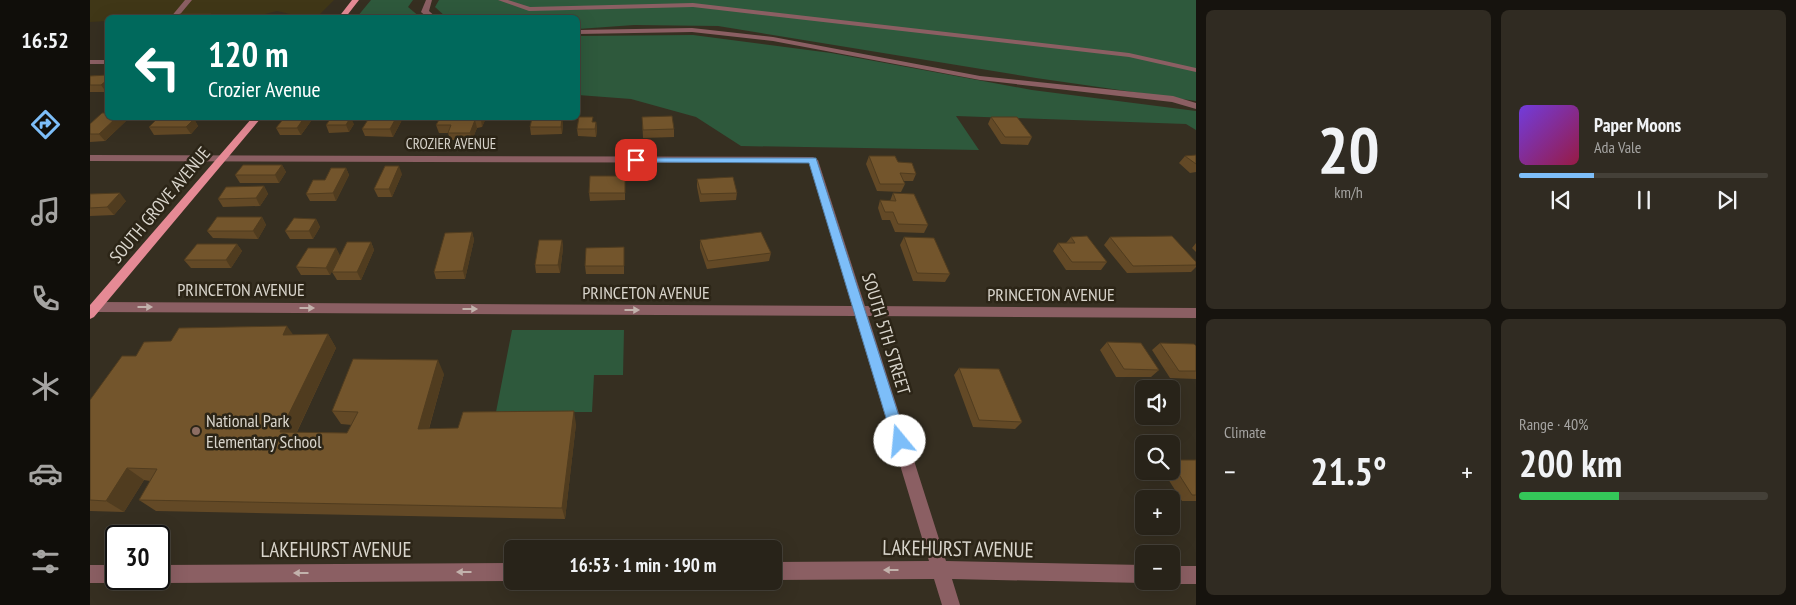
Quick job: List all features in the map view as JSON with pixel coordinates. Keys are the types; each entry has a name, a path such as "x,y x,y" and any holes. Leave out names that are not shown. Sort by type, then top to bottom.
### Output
{"main road":[{"path":"344,15 356,0"},
{"name":"SOUTH GROVE AVENUE","path":"93,310 254,120"}],"street":[{"path":"176,15 189,0"},
{"path":"429,0 425,12 430,15"},
{"path":"501,0 529,9 694,5 1129,56 1196,70"},
{"path":"580,32 692,30 773,39 980,78 1173,99 1196,106"},
{"path":"90,62 105,62"},
{"name":"CROZIER AVENUE","path":"90,158 813,160"},
{"name":"SOUTH 5TH STREET","path":"813,160 951,605"},
{"name":"PRINCETON AVENUE","path":"93,310 1196,313"},
{"name":"LAKEHURST AVENUE","path":"782,571 940,570 1135,574"},
{"name":"LAKEHURST AVENUE","path":"170,574 504,572"},
{"path":"90,574 105,574"},
{"path":"1180,575 1196,575"}],"green space":[{"path":"371,0 413,0 408,7 418,15 359,15"},
{"path":"439,0 1196,0 1196,101 1036,78 718,26 634,25 580,29 580,15 444,15 435,7"},
{"path":"693,35 831,53 1032,90 1196,111 1196,130 1186,124 956,116 979,150 741,146 696,117 631,99 580,95 580,36"},
{"path":"512,330 624,330 623,375 594,375 592,412 496,412"}],"sand":[{"path":"90,0 334,0 319,15 294,15 277,11 261,15 131,14 105,15 105,21 90,22"}],"building":[{"path":"181,14 211,14 210,15 176,15"},
{"path":"105,75 105,82 101,85 90,85 90,76"},
{"path":"102,113 105,113 105,120 114,120 99,134 90,134 90,124"},
{"path":"672,116 674,129 643,130 642,117"},
{"path":"580,117 593,117 592,122 596,122 595,129 577,129"},
{"path":"991,117 1017,117 1032,137 1005,137"},
{"path":"156,120 193,120 186,127 149,127"},
{"path":"282,120 303,120 297,128 276,128"},
{"path":"330,120 349,120 346,125 326,125"},
{"path":"368,120 395,120 390,129 362,129"},
{"path":"439,120 475,120 470,133 448,133 451,125 436,125"},
{"path":"532,120 562,120 561,127 530,127"},
{"path":"1196,155 1196,164 1185,156"},
{"path":"869,156 895,156 898,162 912,163 916,174 900,173 905,184 880,184"},
{"path":"243,165 282,165 275,175 235,175"},
{"path":"385,166 399,166 389,189 374,189"},
{"path":"331,168 346,168 333,193 306,194 313,180 325,180"},
{"path":"590,176 625,176 625,193 589,193"},
{"path":"733,177 737,193 701,194 697,179"},
{"path":"264,186 256,198 218,199 226,187"},
{"path":"120,193 107,207 90,208 90,194"},
{"path":"893,193 914,194 928,225 898,224 893,212 885,212 880,200 896,201"},
{"path":"217,217 262,217 253,231 207,231"},
{"path":"294,218 316,219 309,231 285,231"},
{"path":"472,232 463,271 434,272 445,233"},
{"path":"761,232 771,253 708,261 700,240"},
{"path":"1087,236 1107,262 1072,262 1058,243 1075,243 1071,237"},
{"path":"1172,236 1196,262 1196,265 1133,266 1110,237"},
{"path":"904,237 934,238 950,274 917,273"},
{"path":"539,240 562,240 558,265 535,265"},
{"path":"347,242 371,242 357,272 332,272"},
{"path":"197,244 237,244 226,260 184,260"},
{"path":"624,247 624,266 585,266 586,248"},
{"path":"308,248 336,248 326,268 296,267"},
{"name":"National Park Elementary School","path":"287,326 283,335 328,334 280,432 347,433 358,412 332,411 353,359 438,360 418,429 458,428 463,412 574,411 562,508 139,500 157,469 127,468 106,501 90,500 90,400 122,356 136,356 144,342 171,341 179,328"},
{"path":"1107,342 1141,343 1159,370 1124,369"},
{"path":"1160,343 1194,344 1196,346 1196,371 1179,371"},
{"path":"959,368 999,369 1022,422 979,420"},
{"path":"1180,460 1196,460 1196,495 1192,495 1180,476"}],"place":[{"name":"National Park Elementary School","path":"196,431"}],"route":[{"path":"636,160 813,160 900,441"}]}
